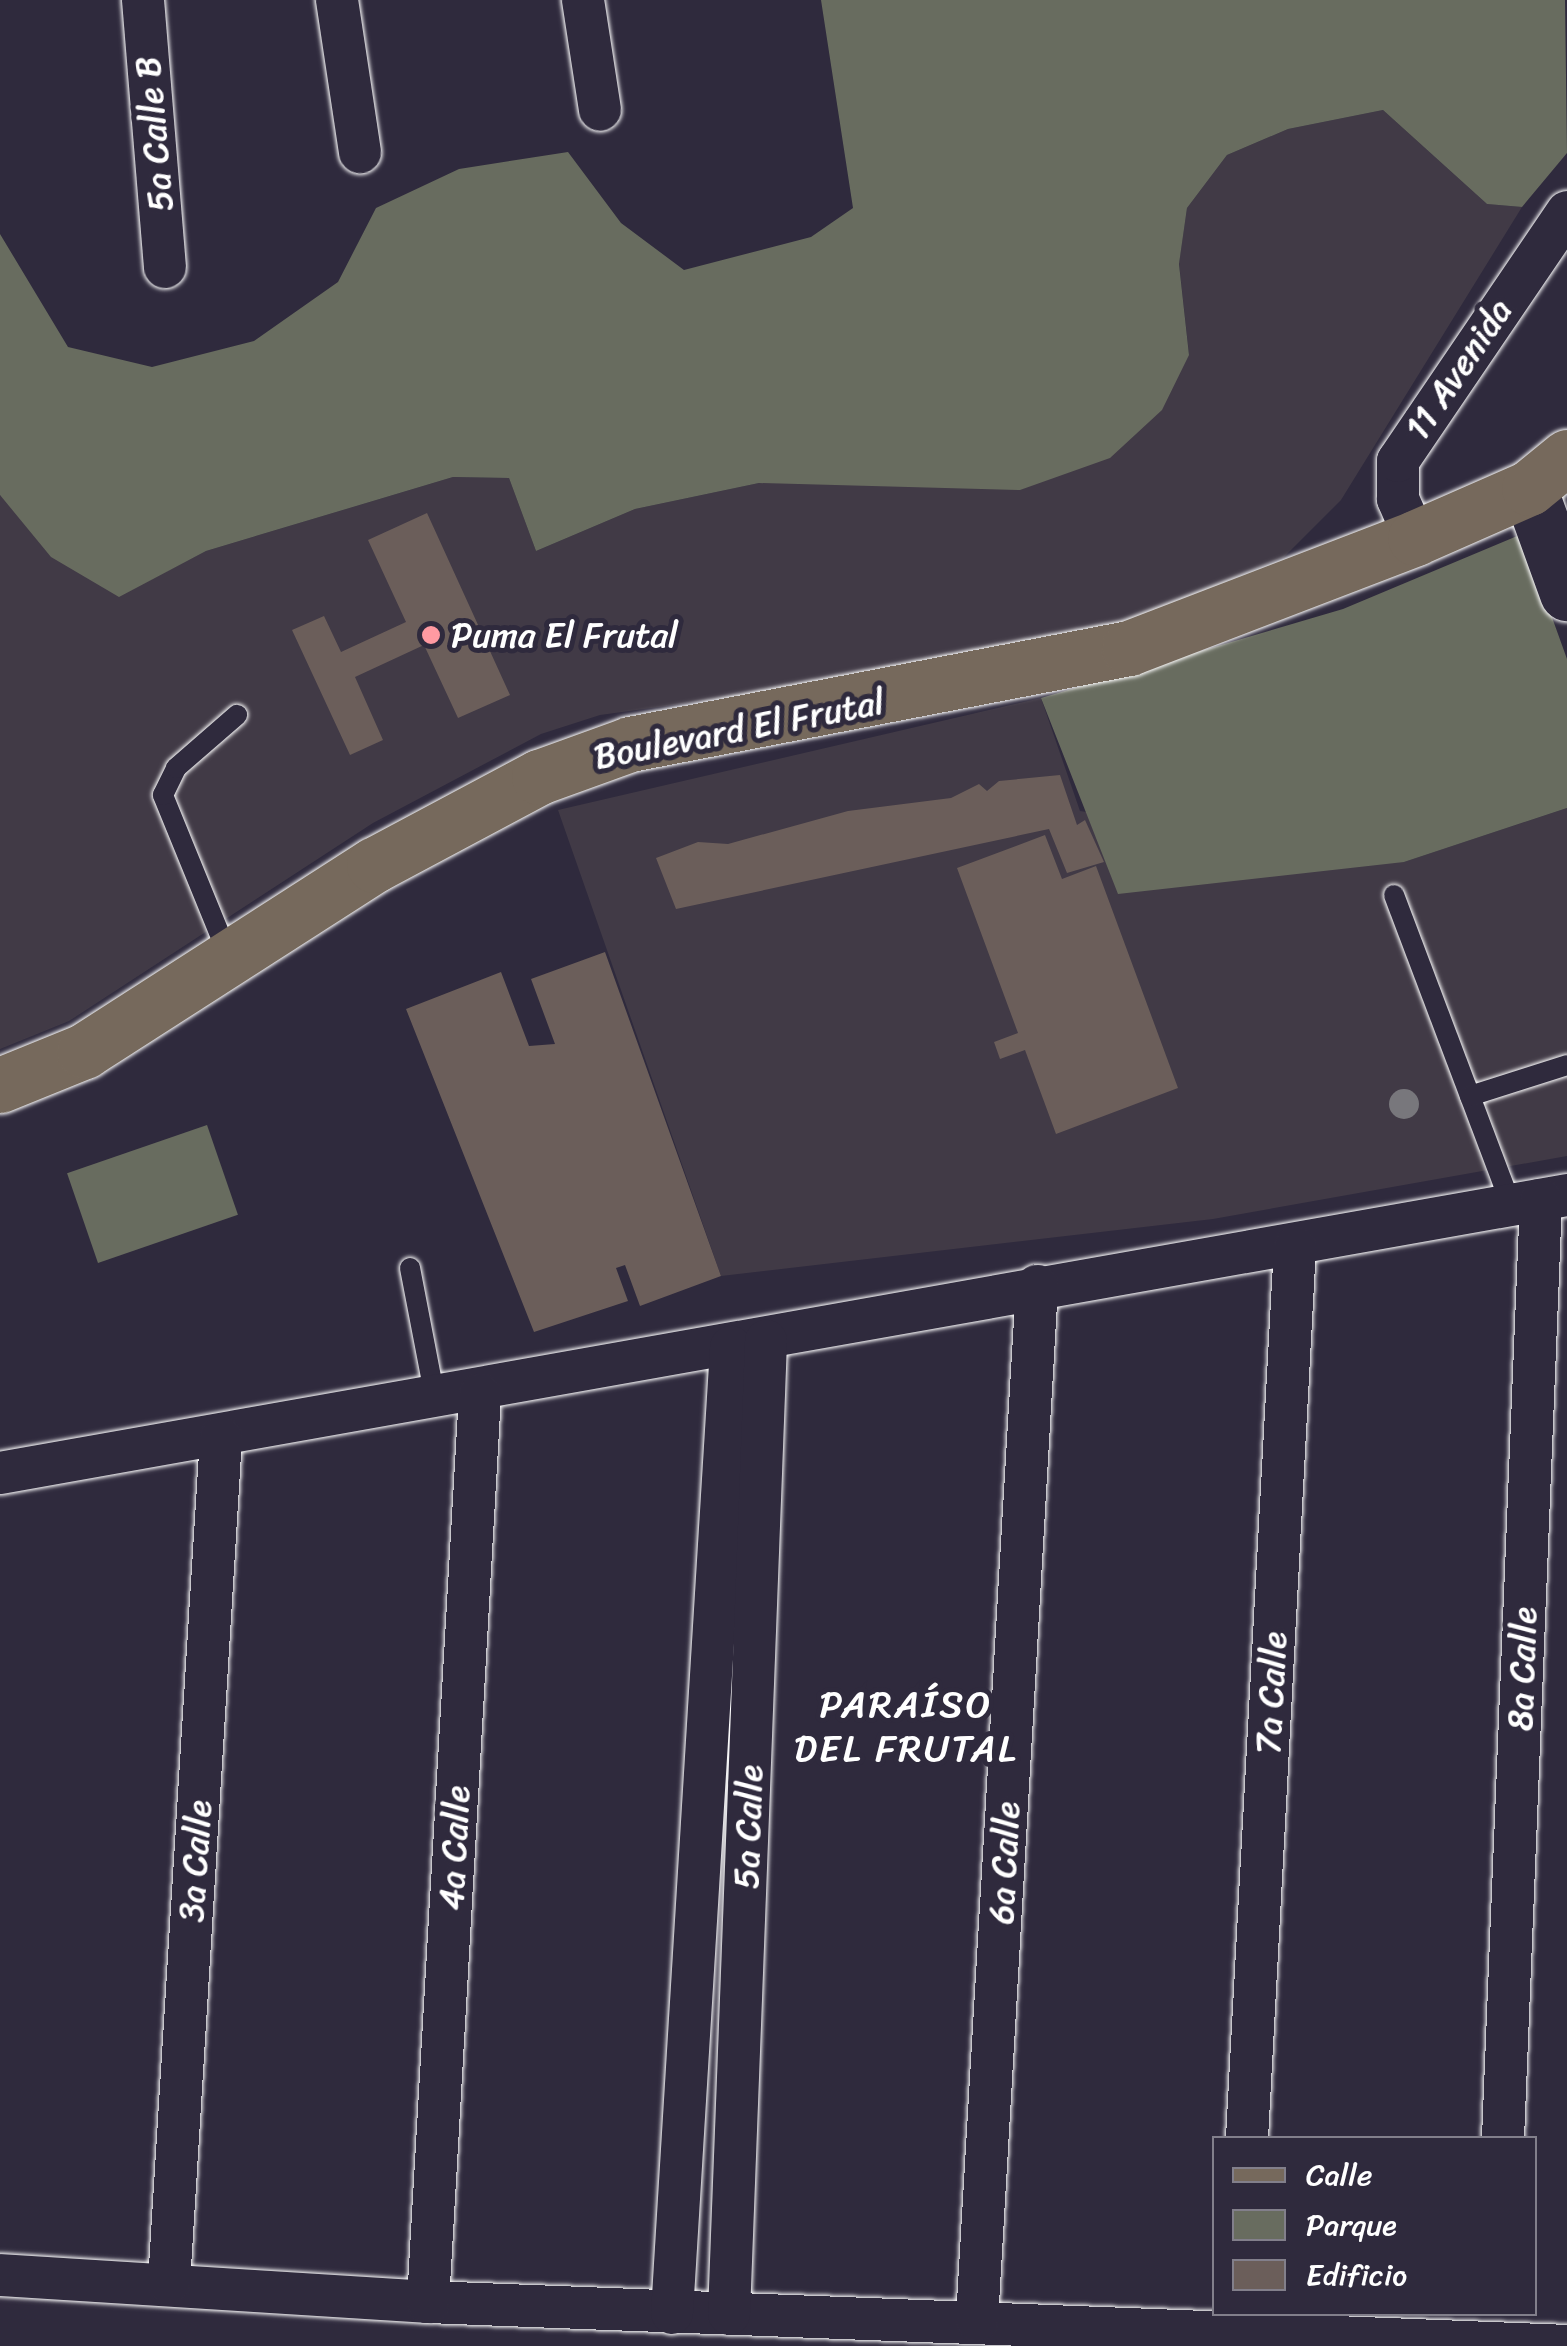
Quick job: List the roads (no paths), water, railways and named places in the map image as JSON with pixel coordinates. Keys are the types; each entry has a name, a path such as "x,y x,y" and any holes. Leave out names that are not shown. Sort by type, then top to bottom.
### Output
{"main road":[{"name":"Boulevard El Frutal","path":"0,1085 84,1051 451,819 572,764 660,738 1128,648 1415,538 1554,478"},
{"path":"1554,478 1567,593"}],"street":[{"name":"5a Calle B","path":"143,0 165,268"},
{"path":"337,0 360,152"},
{"path":"583,0 600,110"},
{"name":"11 Avenida","path":"1415,538 1398,499 1398,461 1567,212"},
{"path":"0,1473 435,1402 1037,1286 1295,1247 1540,1200"},
{"name":"8a Calle","path":"1503,2136 1540,1200"},
{"name":"7a Calle","path":"1246,2136 1295,1247"},
{"name":"6a Calle","path":"978,2320 1037,1286"},
{"name":"5a Calle","path":"672,2313 749,1344"},
{"name":"5a Calle","path":"730,2314 749,1344"},
{"name":"4a Calle","path":"428,2302 480,1394"},
{"name":"3a Calle","path":"169,2283 221,1438"},
{"path":"0,2275 672,2313 1495,2328 1567,2346"}],"lane":[{"path":"230,958 163,795 176,768 237,716"},
{"path":"1394,896 1470,1096 1540,1200"},
{"path":"1470,1096 1567,1065"},
{"path":"410,1268 435,1402"}],"place":[{"name":"Puma El Frutal","path":"431,635"}],"district":[{"name":"PARAÍSO DEL FRUTAL","path":"906,1727"}]}
